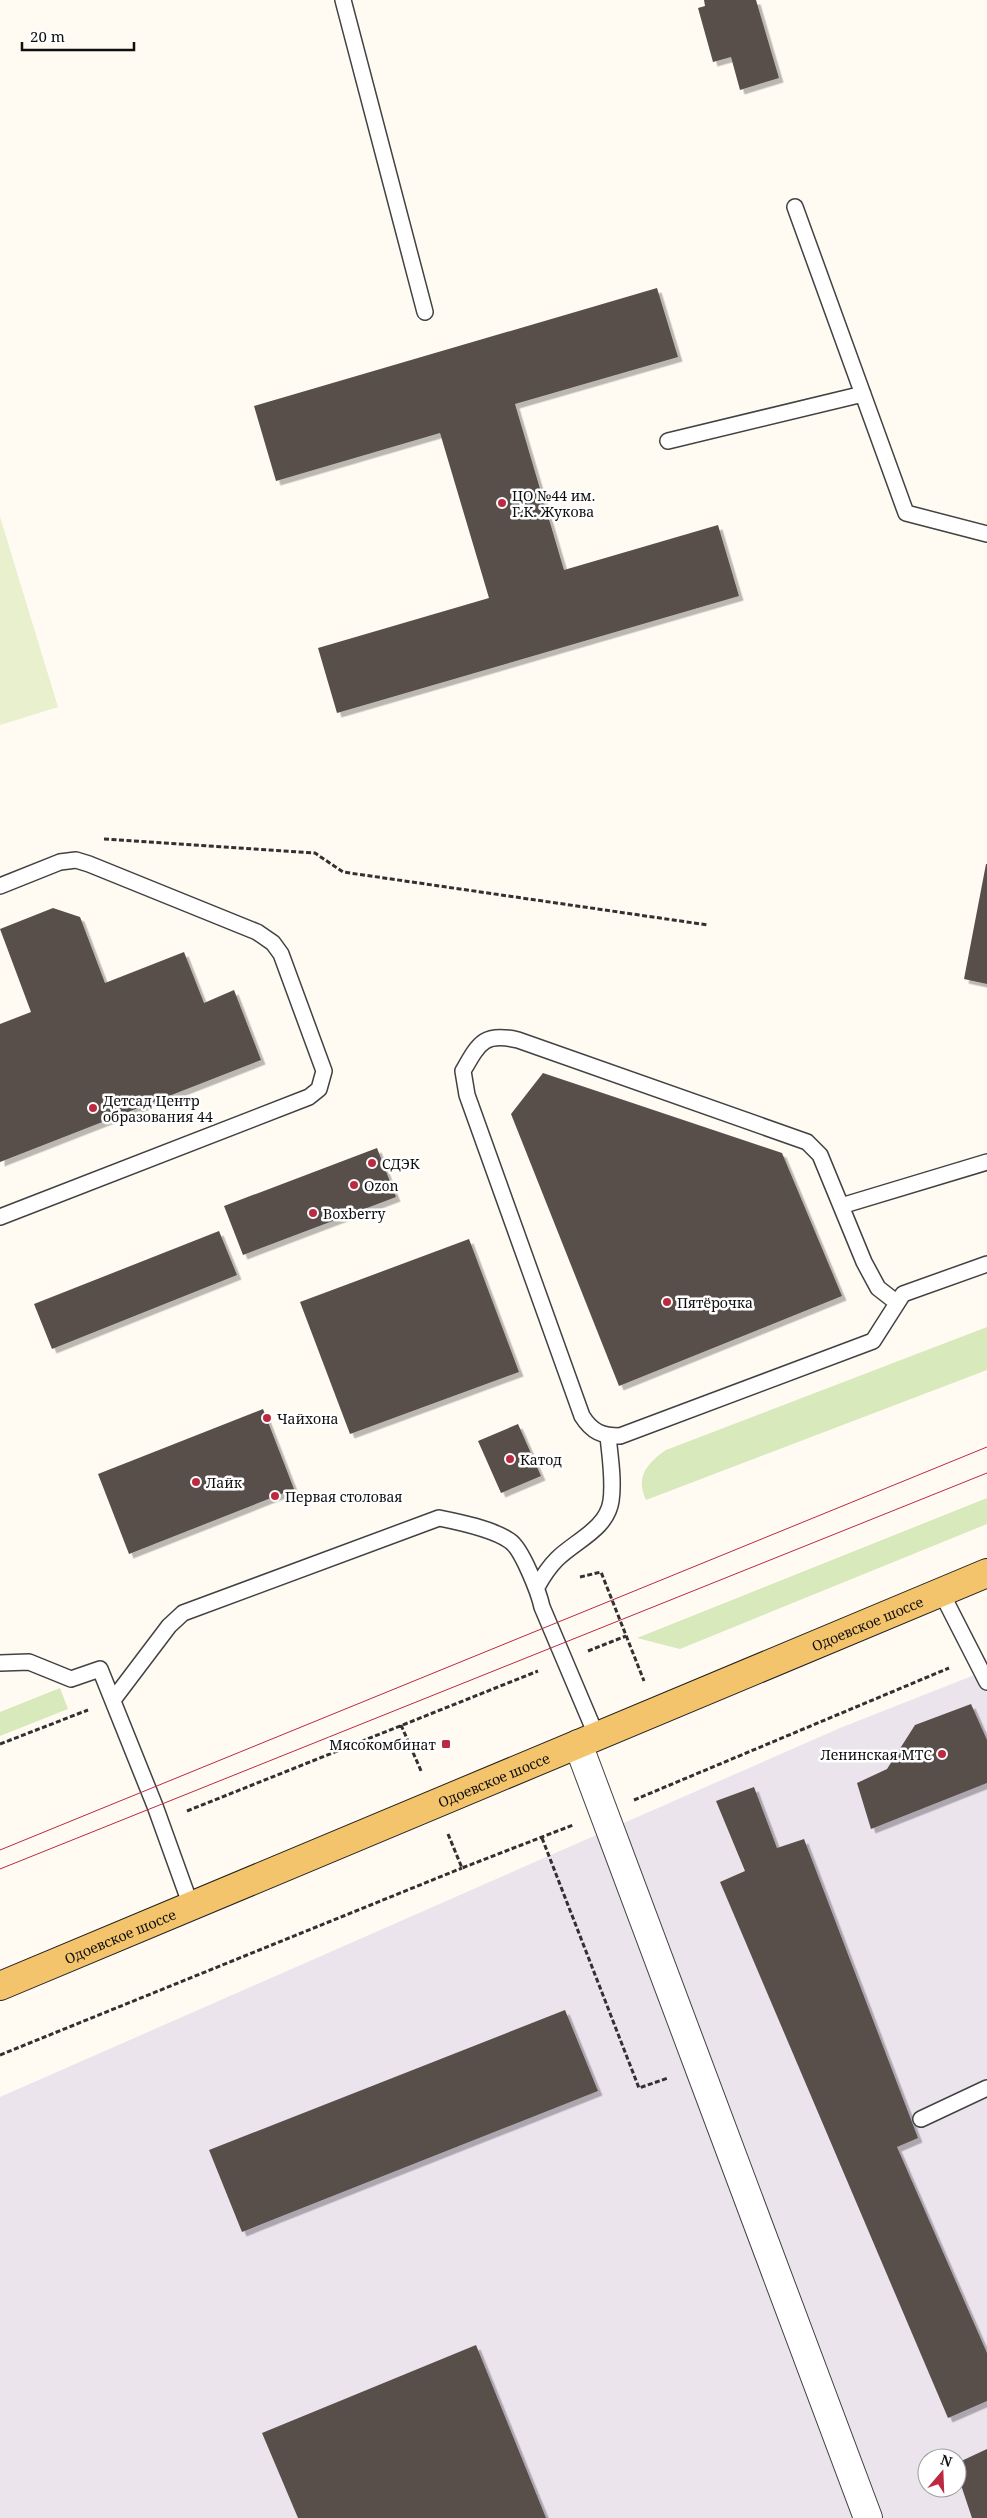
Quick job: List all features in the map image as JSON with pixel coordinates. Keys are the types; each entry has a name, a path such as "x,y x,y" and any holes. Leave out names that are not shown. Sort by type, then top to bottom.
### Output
{"main road":[{"name":"Одоевское шоссе","path":"0,1986 987,1573"}],"street":[{"path":"588,1740 604,1813 868,2518"}],"lane":[{"path":"343,0 424,312"},
{"path":"795,207 906,514 987,534"},
{"path":"668,440 863,394"},
{"path":"0,886 60,862 76,860 257,932 272,943 281,954 324,1071 319,1089 309,1097 0,1217"},
{"path":"896,1302 878,1288 864,1262 820,1155 807,1142 518,1040 499,1036 481,1042 463,1070 467,1095 582,1416 588,1426 597,1433 608,1436 620,1436 873,1341 896,1302 903,1294 912,1289 987,1264"},
{"path":"841,1206 987,1162"},
{"path":"537,1587 544,1573 558,1558 590,1534 603,1521 611,1503 612,1481 608,1436"},
{"path":"114,1700 164,1633 183,1613 439,1518 471,1525 511,1541 537,1587 542,1608 564,1660 588,1740"},
{"path":"941,1592 987,1682"},
{"path":"0,1663 29,1662 71,1679 100,1669 114,1700 161,1822 191,1906"},
{"path":"921,2119 987,2088"}],"path":[{"path":"103,839 315,853 343,872 708,925"},
{"path":"537,1587 601,1572 656,1712"},
{"path":"161,1822 626,1636"},
{"path":"0,2055 462,1868 604,1813 974,1657"},
{"path":"0,1744 114,1700"},
{"path":"401,1726 462,1868"},
{"path":"542,1838 639,2088 699,2066"}],"shaded area":[{"path":"987,1670 987,2518 0,2518 0,2097 840,1728"}],"green space":[{"path":"0,517 58,707 0,725"},
{"path":"987,1327 987,1370 646,1500 643,1492 642,1478 648,1465 666,1450"},
{"path":"987,1498 987,1524 680,1649 637,1638"},
{"path":"60,1688 68,1709 0,1736 0,1712"}],"building":[{"path":"704,0 756,0 779,78 740,90 731,57 713,62 698,8 705,6"},
{"name":"ЦО №44 им. Г.К. Жукова","path":"657,288 678,357 515,404 564,570 718,525 739,596 337,713 318,648 489,598 440,433 276,481 254,406"},
{"path":"987,864 987,984 964,979"},
{"path":"53,908 80,917 105,983 184,952 204,1003 234,990 261,1060 0,1162 0,1024 31,1012 0,929"},
{"path":"543,1073 782,1153 842,1296 619,1386 511,1114"},
{"path":"377,1148 396,1197 243,1255 224,1206"},
{"path":"219,1231 237,1275 52,1349 34,1304"},
{"path":"469,1239 519,1372 350,1434 300,1302"},
{"name":"Лайк","path":"263,1409 294,1489 129,1554 98,1474"},
{"name":"Катод","path":"518,1424 541,1476 501,1493 478,1441"},
{"name":"Ленинская МТС","path":"971,1704 987,1740 987,1783 871,1829 857,1783 887,1769 915,1725"},
{"path":"754,1787 777,1848 804,1839 918,2138 897,2147 987,2353 987,2401 948,2418 720,1882 745,1871 716,1801"},
{"path":"565,2010 598,2091 242,2232 209,2150"},
{"path":"476,2345 546,2518 298,2518 262,2433"},
{"path":"987,2449 987,2518 972,2518 965,2498 967,2498 967,2458"}],"tram line":[{"path":"0,1850 987,1447"},
{"path":"0,1869 987,1473"}],"place":[{"name":"ЦО №44 им. Г.К. Жукова","path":"502,503"},
{"name":"Детсад Центр образования 44","path":"93,1108"},
{"name":"СДЭК","path":"372,1163"},
{"name":"Ozon","path":"354,1185"},
{"name":"Boxberry","path":"313,1213"},
{"name":"Пятёрочка","path":"667,1302"},
{"name":"Чайхона","path":"267,1418"},
{"name":"Катод","path":"510,1459"},
{"name":"Лайк","path":"196,1482"},
{"name":"Первая столовая","path":"275,1496"},
{"name":"Мясокомбинат","path":"446,1744"},
{"name":"Ленинская МТС","path":"942,1754"}]}
